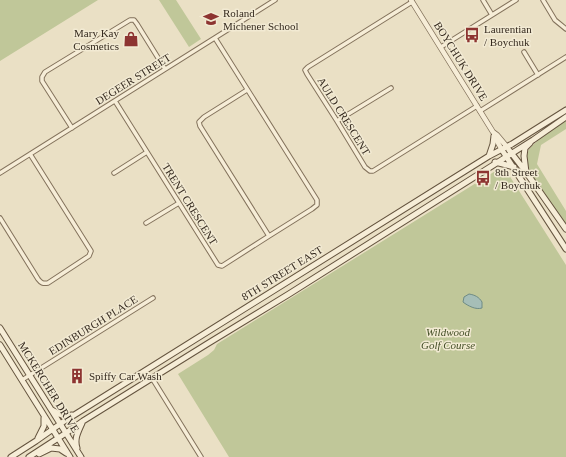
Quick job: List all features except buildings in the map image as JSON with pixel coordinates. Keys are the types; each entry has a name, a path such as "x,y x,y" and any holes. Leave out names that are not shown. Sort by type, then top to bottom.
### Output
{"main road":[{"name":"8TH STREET EAST","path":"11,457 77,413 489,156 566,110"},
{"name":"8TH STREET EAST","path":"30,457 152,378 289,294 495,162 533,140 566,117"},
{"path":"489,156 493,144 494,134"},
{"path":"526,172 524,156 525,148 533,140"},
{"name":"BOYCHUK DRIVE","path":"504,148 526,172 566,229"},
{"name":"BOYCHUK DRIVE","path":"509,154 514,168 566,249"},
{"path":"495,162 514,168"},
{"name":"MCKERCHER DRIVE","path":"0,328 81,457"},
{"name":"MCKERCHER DRIVE","path":"0,345 70,456"},
{"path":"51,410 63,416 77,413"},
{"path":"36,441 44,426 44,417"},
{"path":"81,457 76,444 76,435 83,422"},
{"path":"30,457 52,448 60,449 70,456"}],"street":[{"name":"DEGEER STREET","path":"0,173 275,0"},
{"path":"483,0 492,15"},
{"path":"441,48 516,0"},
{"path":"543,0 555,20 566,29"},
{"name":"BOYCHUK DRIVE","path":"412,1 504,148"},
{"name":"AULD CRESCENT","path":"412,1 306,68 306,72 365,167 370,171 373,171 477,106"},
{"path":"72,128 42,81 42,77 45,72 130,20 134,20 137,24 165,69"},
{"name":"TRENT CRESCENT","path":"115,101 218,265 222,266 312,209 317,205 317,200 215,38"},
{"path":"524,52 538,75"},
{"path":"480,111 566,57"},
{"path":"338,122 391,88"},
{"path":"247,90 204,117 199,122 200,126 269,236"},
{"path":"114,173 147,152"},
{"path":"0,218 38,279 44,284 48,283 89,256 91,251 30,154"},
{"path":"146,223 179,203"},
{"name":"EDINBURGH PLACE","path":"22,380 153,298"},
{"path":"152,378 201,457"}],"green space":[{"path":"0,0 98,0 0,61"},
{"path":"159,0 176,0 201,39 189,47"},
{"path":"566,121 566,129 541,145 537,164 566,211 566,225 531,175 527,155 529,149 545,134"},
{"name":"Wildwood Golf Course","path":"497,170 507,172 566,265 566,457 229,457 178,374 208,355 214,350 217,344"}],"water":[{"path":"469,294 480,299 482,302 482,308 472,307 463,302 464,297"}],"place":[{"name":"Roland Michener School","path":"211,19"},
{"name":"Laurentian / Boychuk","path":"472,35"},
{"name":"Mary Kay Cosmetics","path":"131,39"},
{"name":"8th Street / Boychuk","path":"483,178"},
{"name":"Spiffy Car Wash","path":"77,376"}]}
